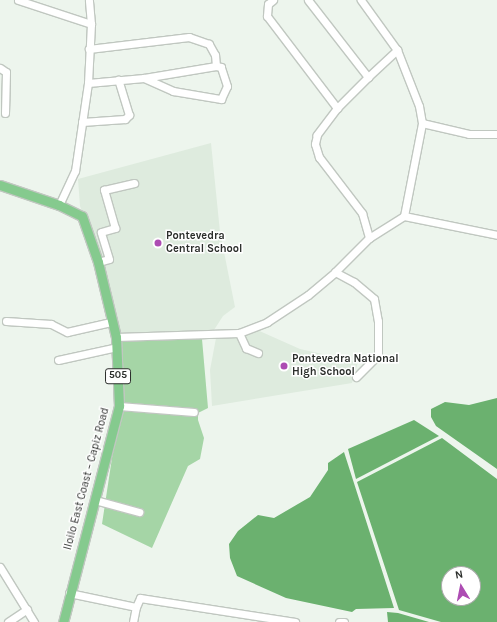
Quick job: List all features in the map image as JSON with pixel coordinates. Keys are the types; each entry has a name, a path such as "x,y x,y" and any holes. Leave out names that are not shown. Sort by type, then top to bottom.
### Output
{"main road":[{"name":"Iloilo East Coast – Capiz Road","path":"0,185 59,204 82,216 98,262 111,322 116,337 118,406 95,500 69,593 63,622"}],"street":[{"path":"18,0 91,24"},
{"path":"59,204 75,171 88,83 91,24 89,0"},
{"path":"272,0 268,4 267,16 337,108"},
{"path":"308,0 368,78"},
{"path":"361,0 397,50 414,92 422,123 404,216"},
{"path":"89,49 189,37 209,44 215,56 216,66"},
{"path":"370,238 362,213 319,157 315,144 317,135 337,108 397,50"},
{"path":"88,83 144,78 216,66 221,67 227,86 221,99 173,91 144,78"},
{"path":"0,68 6,72 6,114"},
{"path":"82,122 125,119 129,115 118,80"},
{"path":"422,123 468,134 497,134"},
{"path":"98,262 109,260 102,232 115,228 104,190 134,183"},
{"path":"116,337 239,333 267,322 308,295 335,272 370,238 404,216 497,235"},
{"path":"335,272 354,282 374,299 378,321 378,355 356,377"},
{"path":"6,321 51,324 67,332 111,322"},
{"path":"239,333 246,348 258,353"},
{"path":"58,360 117,347"},
{"path":"118,406 194,412"},
{"path":"95,500 139,512"},
{"path":"0,567 3,576 27,609 34,622"},
{"path":"69,593 136,607"},
{"path":"133,622 136,607 140,598 294,622"},
{"path":"8,622 27,609"},
{"path":"339,622 344,622"}],"shaded area":[{"name":"Pontevedra Central School","path":"211,143 220,232 235,307 223,316 214,330 117,333 98,255 80,206 78,179"},
{"name":"Pontevedra National High School","path":"255,329 300,349 358,362 352,383 212,406 210,370 216,338 228,338"},
{"path":"202,339 208,408 198,413 198,420 204,438 200,459 188,466 152,548 102,524 115,438 119,341"},
{"path":"497,398 497,469 436,426 431,417 431,409 445,402 469,405"},
{"path":"414,420 439,436 356,479 348,449"},
{"path":"442,438 497,479 497,622 441,622 399,610 357,482"},
{"path":"344,452 394,608 356,609 352,612 286,598 237,576 230,558 229,544 238,531 258,515 274,518 310,497 328,470 328,463"},
{"path":"387,612 398,613 429,622 388,622"}],"place":[{"name":"Pontevedra Central School","path":"158,243"},
{"name":"Pontevedra National High School","path":"284,366"}]}
